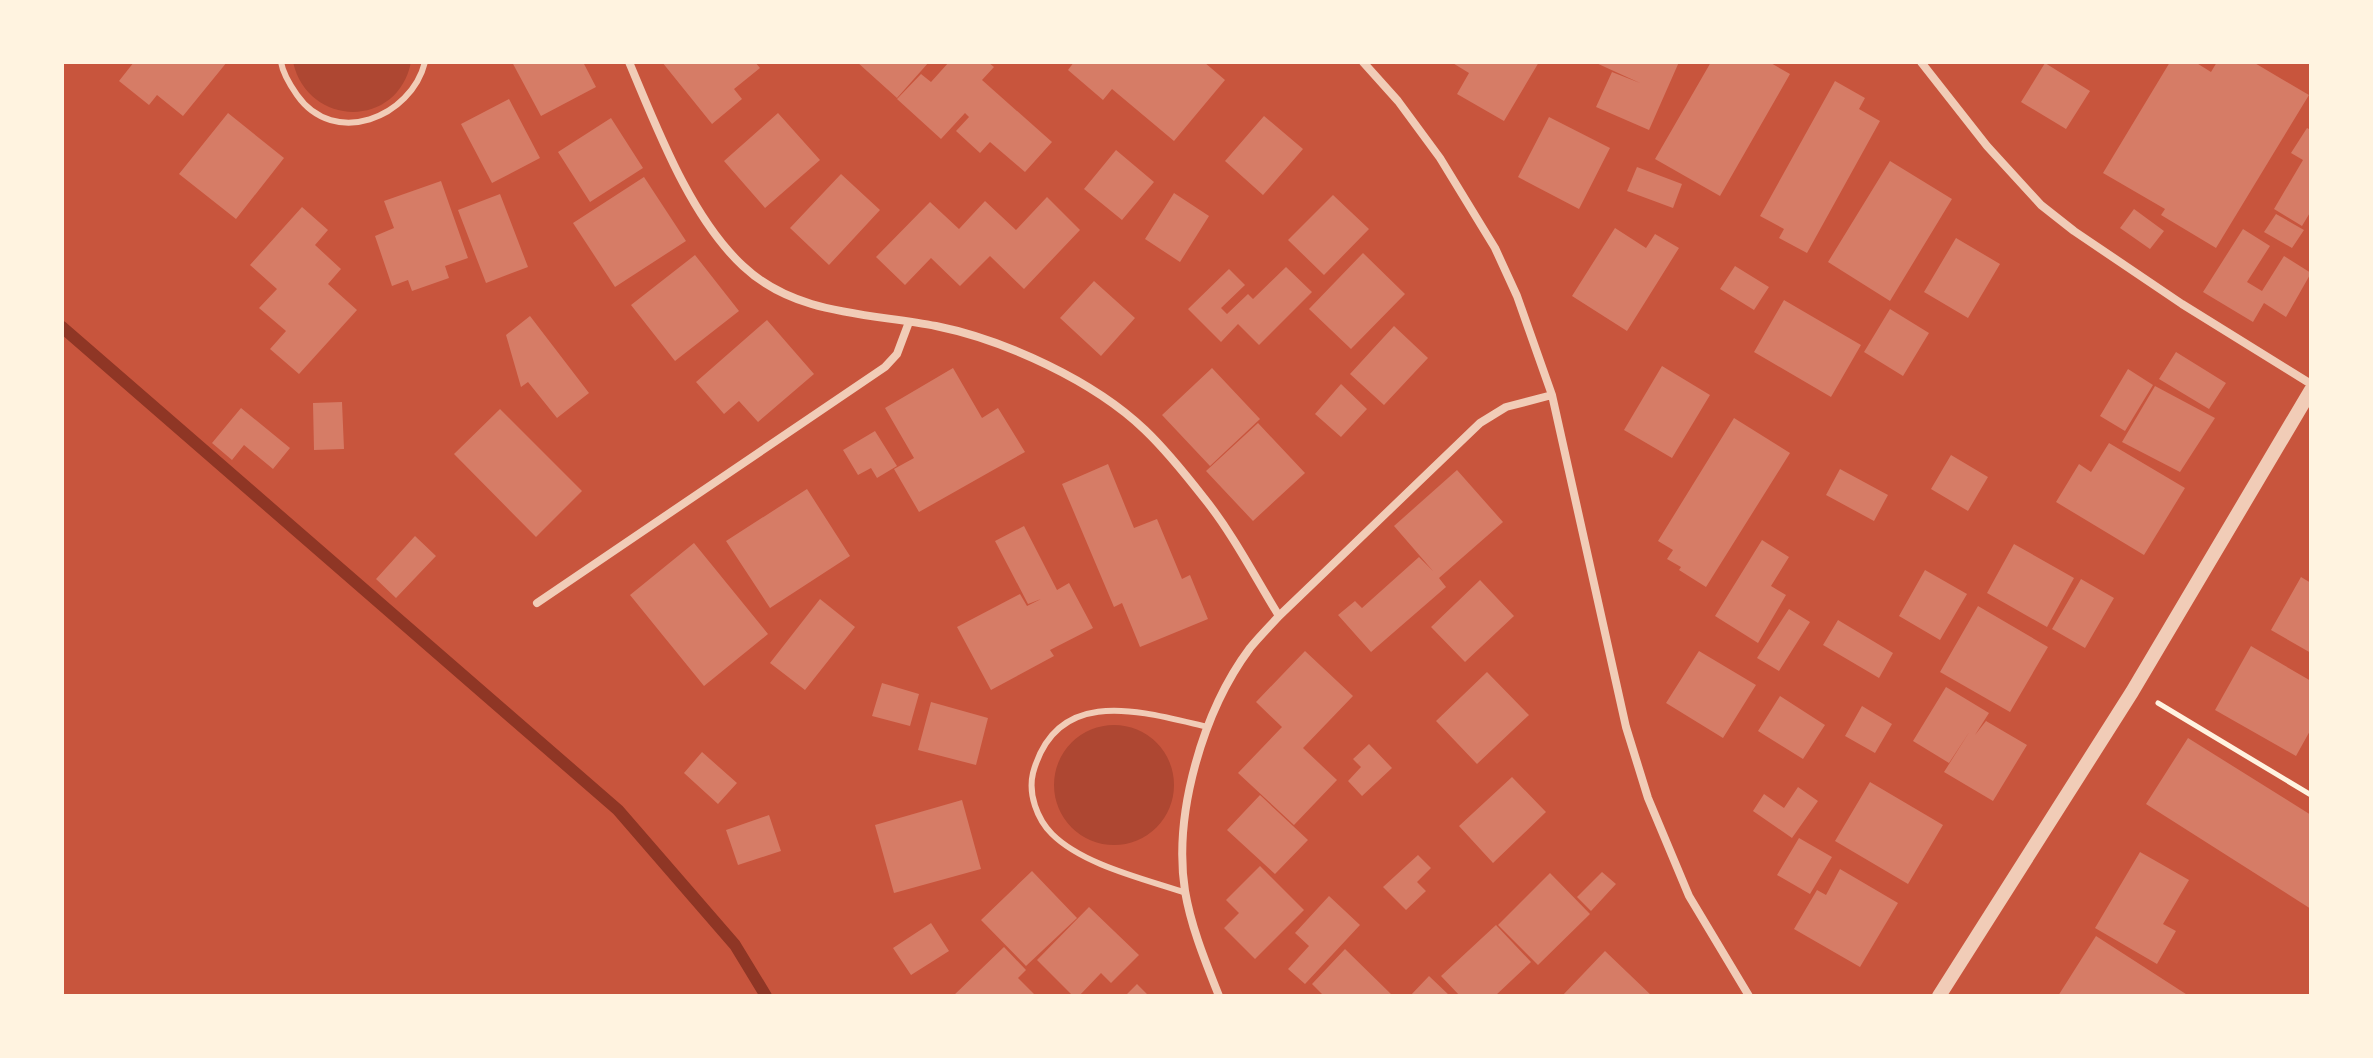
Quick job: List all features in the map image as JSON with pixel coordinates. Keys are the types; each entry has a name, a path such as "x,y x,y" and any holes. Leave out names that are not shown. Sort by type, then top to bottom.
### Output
{"street":[{"path":"629,62 653,119 699,211 716,237 744,267 771,287 796,299 838,311 987,338 1073,380 1144,429 1207,501 1279,616"},
{"path":"1363,62 1398,101 1440,158 1495,248 1517,296 1552,395 1619,702 1648,798 1689,896 1749,996"},
{"path":"1921,62 1987,146 2041,205 2182,304 2311,384"},
{"path":"537,603 885,367 897,354 909,322"},
{"path":"1939,996 2134,688 2311,390"},
{"path":"1219,996 1204,959 1186,893 1182,845 1186,811 1208,727 1250,649 1279,616 1480,423 1506,407 1552,395"}],"lane":[{"path":"281,62 289,83 312,111 325,119 356,123 373,120 400,104 422,74 425,62"},
{"path":"1186,893 1129,874 1070,848 1042,822 1035,805 1032,780 1038,757 1050,736 1071,720 1101,710 1134,710 1208,727"}],"path":[{"path":"2134,688 2311,795"}],"shaded area":[{"path":"293,62 411,62 403,84 389,100 372,109 353,112 334,109 316,99 302,84"},
{"path":"1114,725 1137,729 1157,742 1170,762 1174,785 1170,808 1157,828 1137,841 1114,845 1091,841 1071,828 1058,808 1054,785 1058,762 1071,742 1091,729"}],"building":[{"path":"134,62 227,62 183,116 157,95 149,105 119,81"},
{"path":"512,62 583,62 596,87 541,116"},
{"path":"662,62 755,62 760,68 734,89 742,99 712,124"},
{"path":"857,62 929,62 897,98"},
{"path":"949,62 988,62 994,67 982,80 1052,142 1025,172 990,142 980,153 956,131 969,117 965,113 941,139 897,99 921,74 931,82"},
{"path":"1074,62 1204,62 1225,80 1174,141 1112,89 1103,100 1068,70"},
{"path":"1451,62 1539,62 1504,121 1457,94 1469,73"},
{"path":"1594,62 1679,62 1649,130 1596,107 1612,72 1640,83"},
{"path":"1711,62 1769,62 1790,74 1720,196 1655,159"},
{"path":"2170,62 2195,62 2211,72 2217,62 2253,62 2309,95 2216,248 2161,215 2165,209 2103,173"},
{"path":"2045,63 2090,91 2066,129 2021,102"},
{"path":"1835,81 1865,98 1859,109 1880,121 1807,253 1779,238 1784,229 1760,216"},
{"path":"509,99 540,158 492,183 461,124"},
{"path":"228,113 284,158 236,219 179,174"},
{"path":"778,113 820,160 765,208 724,161"},
{"path":"1264,116 1303,149 1263,195 1225,161"},
{"path":"1549,117 1610,148 1579,209 1518,177"},
{"path":"611,118 643,168 590,202 558,152"},
{"path":"2307,128 2311,130 2311,211 2302,226 2274,209 2303,160 2291,153"},
{"path":"1116,150 1154,182 1122,220 1084,189"},
{"path":"1890,161 1952,199 1890,301 1828,262"},
{"path":"1637,167 1682,184 1673,208 1627,191"},
{"path":"841,174 880,210 829,265 790,228"},
{"path":"644,177 686,241 615,287 573,223"},
{"path":"441,181 468,258 445,266 449,278 412,291 408,280 392,286 375,236 394,228 384,201"},
{"path":"1174,193 1209,216 1180,262 1145,239"},
{"path":"500,194 528,267 486,283 458,210"},
{"path":"1333,195 1369,229 1324,275 1288,240"},
{"path":"1047,197 1080,230 1024,289 990,256 960,286 931,258 905,285 876,257 930,202 959,229 985,201 1016,230"},
{"path":"302,207 328,230 315,245 341,269 328,284 357,310 299,374 270,349 286,331 259,308 277,289 250,265"},
{"path":"2134,209 2164,231 2150,249 2120,228"},
{"path":"2276,214 2304,230 2292,248 2264,232"},
{"path":"1615,228 1646,248 1655,234 1679,248 1627,331 1572,296"},
{"path":"2243,229 2270,246 2247,282 2262,291 2284,256 2311,273 2286,317 2264,303 2253,322 2203,292"},
{"path":"1956,238 2000,264 1968,318 1924,292"},
{"path":"1363,253 1405,294 1351,349 1309,309"},
{"path":"695,255 739,311 675,361 631,305"},
{"path":"1735,266 1769,287 1754,310 1720,289"},
{"path":"1286,267 1312,292 1259,345 1238,324 1221,342 1188,309 1229,269 1245,285 1221,308 1227,314 1248,294 1253,299"},
{"path":"1094,281 1135,318 1101,356 1060,318"},
{"path":"1784,300 1861,345 1831,397 1754,352"},
{"path":"1890,309 1929,333 1903,376 1864,352"},
{"path":"530,316 589,393 557,418 528,382 521,387 506,335"},
{"path":"767,320 814,374 758,422 739,401 724,414 696,382"},
{"path":"1394,326 1428,358 1384,405 1350,374"},
{"path":"2176,352 2226,383 2209,409 2159,379"},
{"path":"1662,366 1710,395 1672,458 1624,430"},
{"path":"953,368 982,418 998,408 1025,452 919,512 894,469 914,458 885,408"},
{"path":"1212,368 1260,419 1210,466 1162,415"},
{"path":"2128,369 2153,385 2125,431 2100,416"},
{"path":"1341,384 1367,409 1341,437 1315,414"},
{"path":"2155,386 2215,418 2180,472 2122,442"},
{"path":"342,402 344,449 314,450 313,403"},
{"path":"241,408 290,448 273,469 244,445 232,460 212,443"},
{"path":"500,409 582,491 536,537 454,454"},
{"path":"1734,418 1790,453 1706,587 1667,559 1673,550 1658,541"},
{"path":"1258,423 1305,473 1253,521 1206,471"},
{"path":"875,431 897,466 877,478 871,468 858,475 843,450"},
{"path":"2109,443 2185,488 2144,555 2056,502 2079,464 2091,472"},
{"path":"1951,455 1988,477 1968,511 1931,489"},
{"path":"1108,464 1134,528 1157,519 1182,579 1190,575 1208,619 1140,647 1122,603 1114,607 1062,484"},
{"path":"1840,469 1888,495 1874,521 1826,495"},
{"path":"1457,470 1503,522 1439,578 1446,587 1371,652 1338,615 1355,601 1362,608 1419,557 1433,571 1394,526"},
{"path":"807,489 850,556 770,608 726,541"},
{"path":"1024,526 1057,590 1069,583 1093,628 1050,650 1054,656 991,690 957,627 1020,594 1027,606 1041,599 1028,604 995,541"},
{"path":"415,536 436,556 396,598 376,579"},
{"path":"1762,540 1789,557 1771,586 1786,595 1758,643 1715,616"},
{"path":"694,543 768,634 704,686 630,595"},
{"path":"2014,544 2074,578 2047,627 1987,593"},
{"path":"1925,570 1967,594 1940,640 1899,616"},
{"path":"2301,577 2311,583 2311,653 2271,630"},
{"path":"2081,579 2114,598 2085,648 2052,629"},
{"path":"1480,580 1514,616 1465,662 1431,627"},
{"path":"820,599 855,627 805,690 770,663"},
{"path":"1978,606 2048,647 2010,712 1940,672"},
{"path":"1789,609 1810,622 1779,671 1757,658"},
{"path":"1838,620 1893,653 1879,678 1823,645"},
{"path":"2251,646 2311,681 2311,729 2296,756 2215,710"},
{"path":"1305,651 1353,696 1303,748 1337,780 1294,825 1238,773 1282,727 1256,702"},
{"path":"1699,651 1756,685 1723,738 1666,703"},
{"path":"1487,672 1529,715 1477,764 1436,721"},
{"path":"882,683 919,694 910,726 872,716"},
{"path":"1946,687 1989,713 1975,735 1986,721 2027,745 1993,801 1944,772 1970,731 1949,763 1913,741"},
{"path":"1780,696 1825,725 1803,759 1758,731"},
{"path":"931,702 988,718 976,765 918,750"},
{"path":"1862,706 1892,724 1875,753 1845,736"},
{"path":"2188,738 2311,815 2311,909 2146,804"},
{"path":"1369,744 1392,768 1362,796 1348,781 1361,767 1353,759"},
{"path":"702,752 737,783 718,804 684,773"},
{"path":"1512,777 1546,812 1493,863 1459,826"},
{"path":"1870,782 1943,825 1908,884 1835,841"},
{"path":"1798,787 1818,801 1792,838 1753,811 1764,794 1784,808"},
{"path":"1260,795 1308,840 1275,874 1227,830"},
{"path":"962,800 981,869 894,893 875,825"},
{"path":"769,815 781,851 738,865 726,830"},
{"path":"1799,838 1832,857 1810,894 1777,875"},
{"path":"2140,852 2189,880 2163,924 2176,931 2157,964 2095,928"},
{"path":"1418,855 1431,868 1417,882 1426,891 1406,910 1383,887"},
{"path":"1260,866 1304,910 1255,959 1224,928 1239,913 1226,900"},
{"path":"1840,869 1898,903 1860,967 1794,929 1817,890 1826,895"},
{"path":"1032,871 1077,918 1026,966 981,920"},
{"path":"1602,872 1616,884 1591,911 1577,897"},
{"path":"1550,873 1590,914 1538,965 1498,925"},
{"path":"1329,896 1360,925 1305,984 1288,969 1309,946 1295,933"},
{"path":"1089,907 1139,955 1111,983 1101,973 1079,996 1073,996 1037,960"},
{"path":"931,923 949,951 911,975 893,948"},
{"path":"1496,925 1531,962 1495,996 1460,996 1441,976"},
{"path":"2096,936 2189,996 2058,996"},
{"path":"1004,947 1026,970 1018,978 1036,996 953,996"},
{"path":"1345,949 1393,996 1324,996 1312,984"},
{"path":"1605,951 1652,996 1562,996"},
{"path":"1429,976 1450,996 1410,996"},
{"path":"1137,984 1149,996 1125,996"}],"waterway":[{"path":"62,327 618,810 735,945 766,996"}]}
